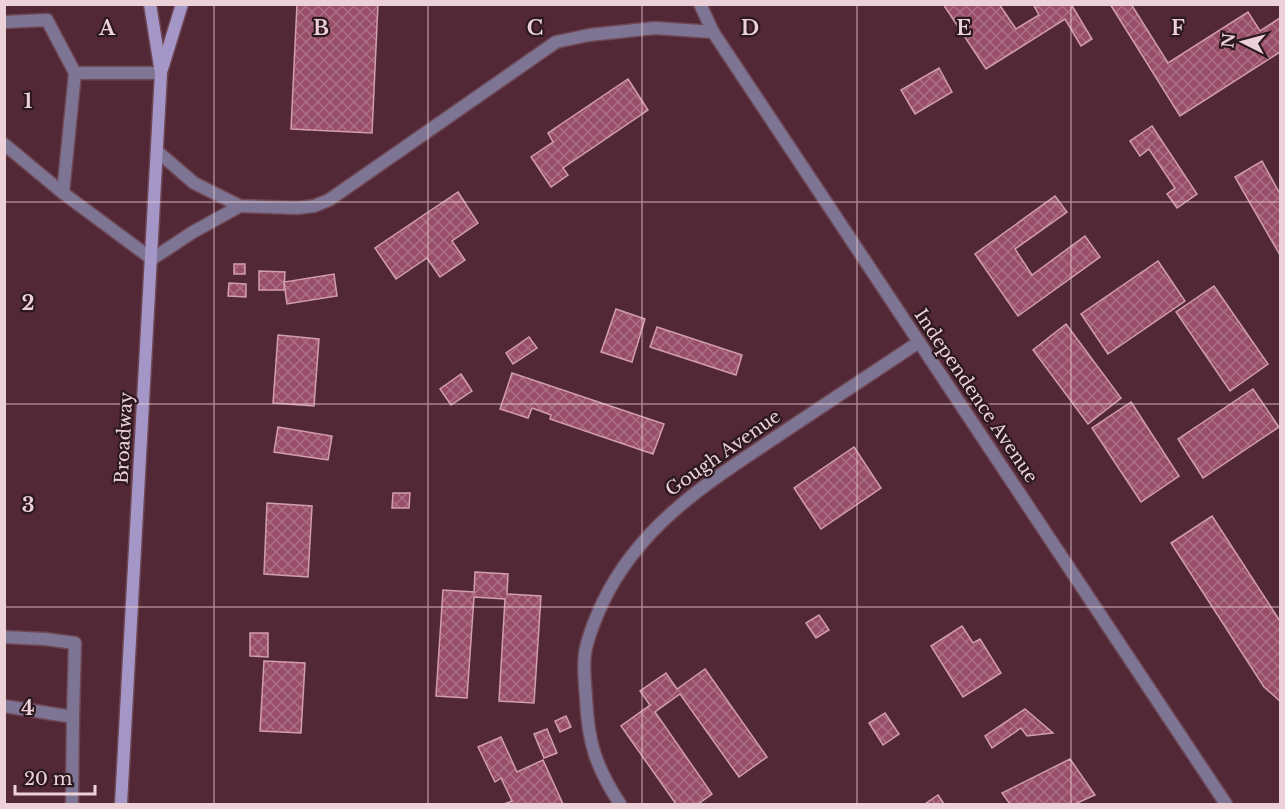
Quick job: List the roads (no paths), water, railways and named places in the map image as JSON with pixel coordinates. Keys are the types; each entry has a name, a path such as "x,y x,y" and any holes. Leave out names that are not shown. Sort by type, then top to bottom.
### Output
{"main road":[{"path":"150,4 161,73"},
{"path":"161,73 182,4"},
{"name":"Broadway","path":"121,804 161,73"}],"street":[{"name":"Independence Avenue","path":"700,4 713,32 1226,804"},
{"path":"4,22 47,20 75,73 63,193"},
{"path":"158,152 194,183 240,206 314,207 329,200 556,42 589,35 655,28 713,32"},
{"path":"75,73 161,73"},
{"path":"4,144 63,193 152,259 193,232 240,206"},
{"name":"Gough Avenue","path":"620,804 598,764 588,731 585,692 585,653 596,617 612,583 636,549 668,515 701,487 919,342"},
{"path":"4,637 75,643 72,804"},
{"path":"4,706 73,717"}]}
